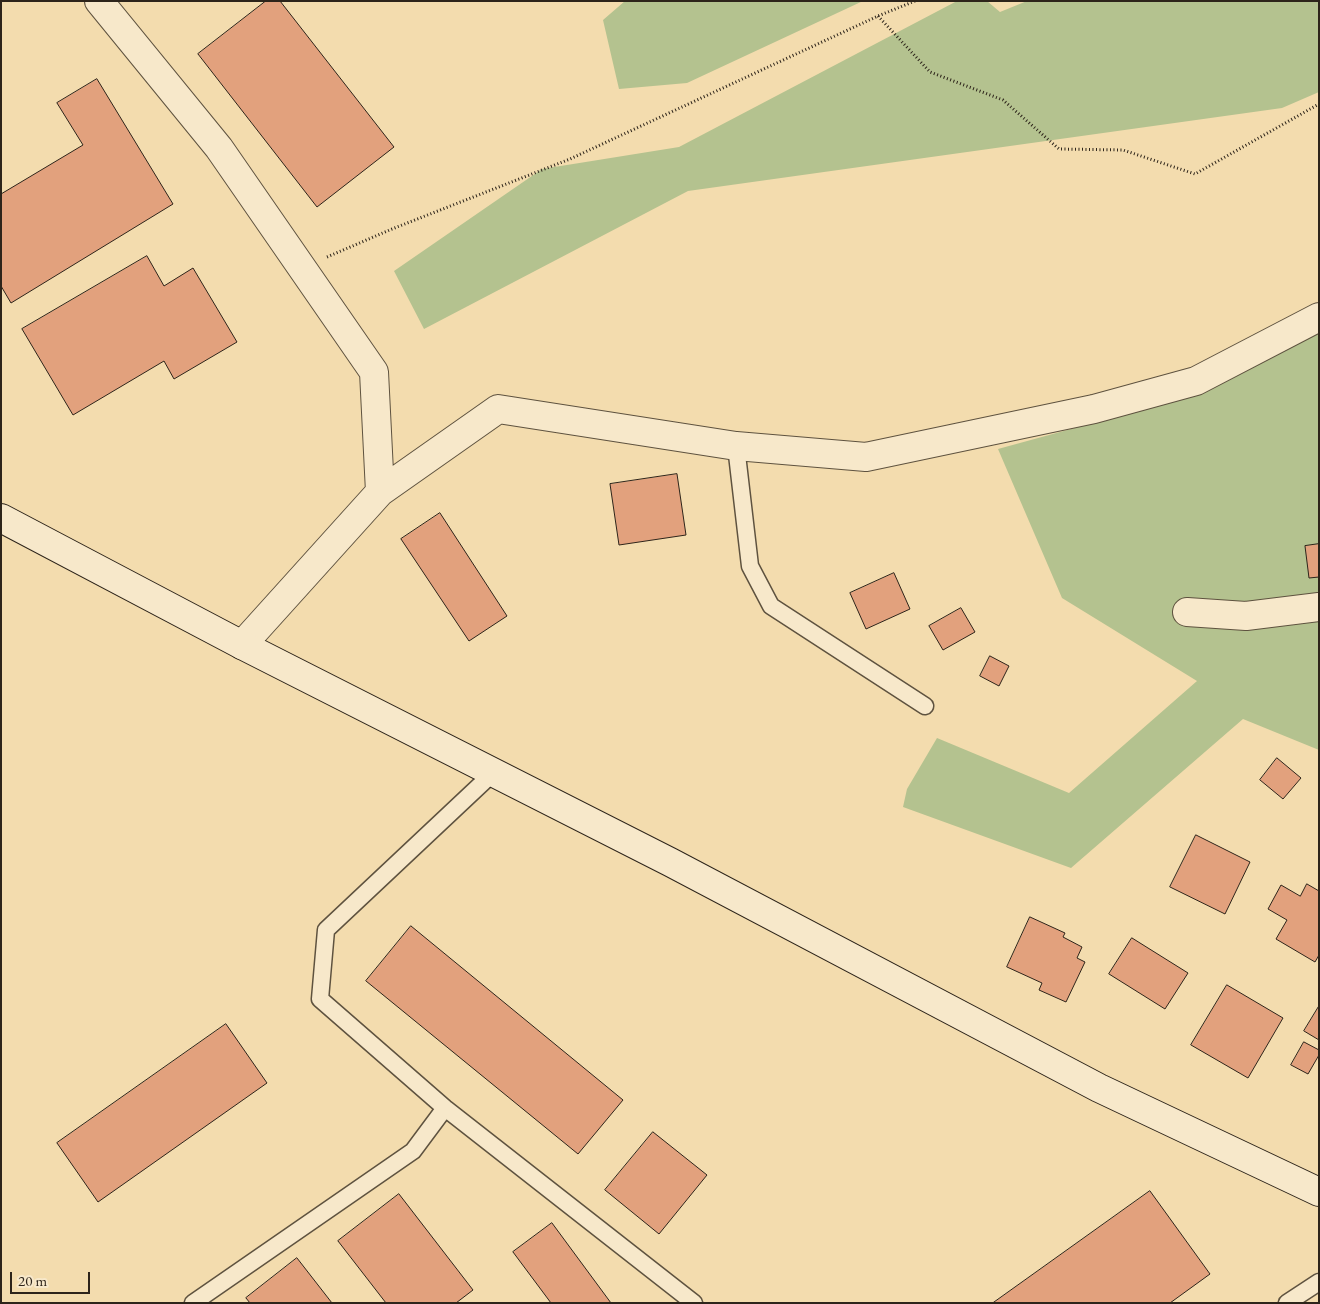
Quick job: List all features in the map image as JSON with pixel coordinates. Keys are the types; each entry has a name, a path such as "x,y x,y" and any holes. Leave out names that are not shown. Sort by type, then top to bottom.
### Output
{"street":[{"path":"99,1 219,148 374,372 380,492"},
{"path":"242,645 380,492 498,409 736,446 866,457 1094,409 1196,381 1319,317"},
{"path":"1,518 242,645 670,862 1099,1088 1319,1192"},
{"path":"1,536 37,536"},
{"path":"1187,612 1246,616 1319,607"}],"lane":[{"path":"736,446 750,566 771,606 925,706"},
{"path":"493,772 326,930 320,999 445,1108 694,1303"},
{"path":"193,1303 412,1151 445,1108"},
{"path":"1288,1303 1319,1282"}],"path":[{"path":"301,268 392,229 570,158 914,1"},
{"path":"878,16 930,72 1004,100 1059,149 1123,150 1195,174 1319,104"}],"green space":[{"path":"625,1 863,1 687,83 619,89 603,20"},
{"path":"957,1 987,1 1000,12 1027,1 1319,1 1319,92 1282,108 688,191 424,329 394,271 542,169 679,147"},
{"path":"1319,329 1319,750 1243,719 1071,868 903,807 907,789 937,738 1069,793 1197,681 1062,598 998,449 1173,401"}],"building":[{"path":"266,1 280,1 394,147 317,207 198,54"},
{"path":"97,79 173,204 11,303 1,286 1,194 83,145 57,103"},
{"path":"147,256 164,286 193,268 237,342 174,379 164,361 73,415 22,329"},
{"path":"677,474 686,535 619,545 610,484"},
{"path":"440,513 507,616 469,641 401,539"},
{"path":"1319,544 1319,577 1309,578 1305,546"},
{"path":"894,573 910,609 866,629 850,593"},
{"path":"961,608 975,632 943,650 929,626"},
{"path":"990,656 1009,666 999,686 980,676"},
{"path":"1277,758 1301,778 1283,799 1260,780"},
{"path":"1196,835 1250,862 1225,914 1170,887"},
{"path":"1307,884 1319,891 1319,955 1315,962 1276,939 1287,920 1268,909 1281,885 1300,896"},
{"path":"1030,917 1065,933 1063,937 1082,947 1077,958 1085,962 1066,1002 1039,990 1042,983 1007,967"},
{"path":"411,926 623,1100 578,1154 366,981"},
{"path":"1132,938 1188,973 1165,1009 1109,974"},
{"path":"1227,985 1283,1018 1248,1078 1191,1045"},
{"path":"1319,1006 1319,1040 1304,1031"},
{"path":"226,1024 267,1083 98,1202 57,1143"},
{"path":"1304,1042 1319,1050 1319,1055 1308,1074 1291,1065"},
{"path":"653,1132 707,1175 659,1234 605,1190"},
{"path":"1150,1191 1210,1274 1170,1303 993,1303"},
{"path":"399,1194 473,1290 456,1303 386,1303 338,1241"},
{"path":"552,1223 611,1303 551,1303 513,1252"},
{"path":"297,1258 332,1303 250,1303 246,1298"}]}
